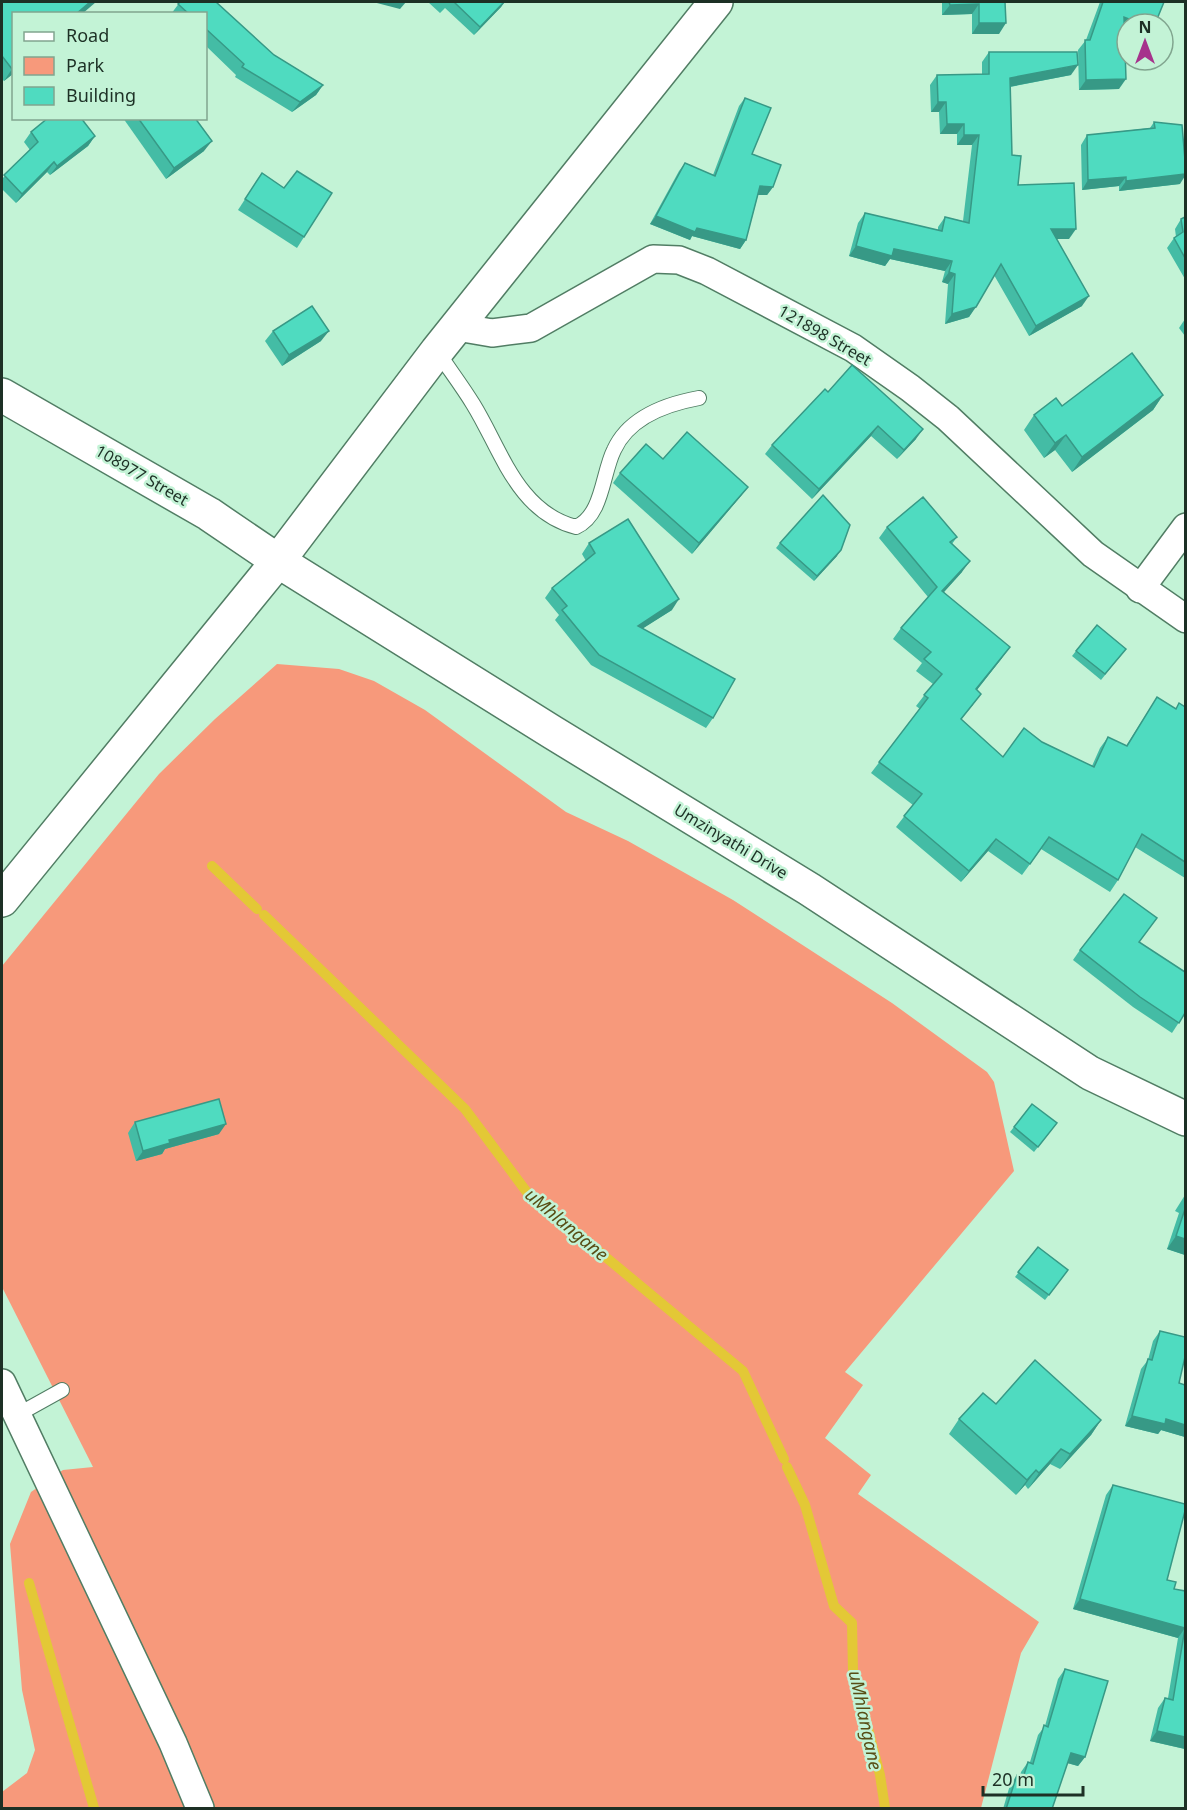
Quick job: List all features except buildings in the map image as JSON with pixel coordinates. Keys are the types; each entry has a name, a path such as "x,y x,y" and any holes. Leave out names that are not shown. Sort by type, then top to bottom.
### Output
{"street":[{"path":"2,900 278,561 447,339 717,2"},
{"name":"121898 Street","path":"447,339 531,328 546,322 653,259 667,259 688,264 761,297 832,337 910,388 948,418 1093,554 1185,620"},
{"name":"108977 Street","path":"2,395 209,514 278,561"},
{"path":"1140,589 1185,527"},
{"name":"Umzinyathi Drive","path":"278,561 809,889 1090,1073 1185,1119"},
{"path":"2,1383 168,1732 200,1809"}],"lane":[{"path":"447,339 473,404 518,488 554,517 576,527 591,517 614,449 621,438 644,418 660,408 699,398"},
{"path":"16,1415 63,1390"}],"green space":[{"path":"277,664 339,669 374,681 425,710 566,812 628,841 733,900 892,1003 987,1072 994,1082 1014,1171 845,1372 863,1385 825,1438 871,1475 858,1494 1039,1622 1021,1653 981,1808 2,1808 2,1792 27,1773 35,1750 22,1690 10,1544 31,1492 63,1470 93,1467 2,1287 2,966 159,774 215,719"}],"waterway":[{"name":"uMhlangane","path":"212,866 257,909"},
{"name":"uMhlangane","path":"264,915 465,1109 526,1191 743,1371 784,1459"},
{"name":"uMhlangane","path":"787,1467 805,1505 834,1606 852,1623 853,1671 880,1775 885,1808"},
{"path":"29,1583 94,1808"}]}
